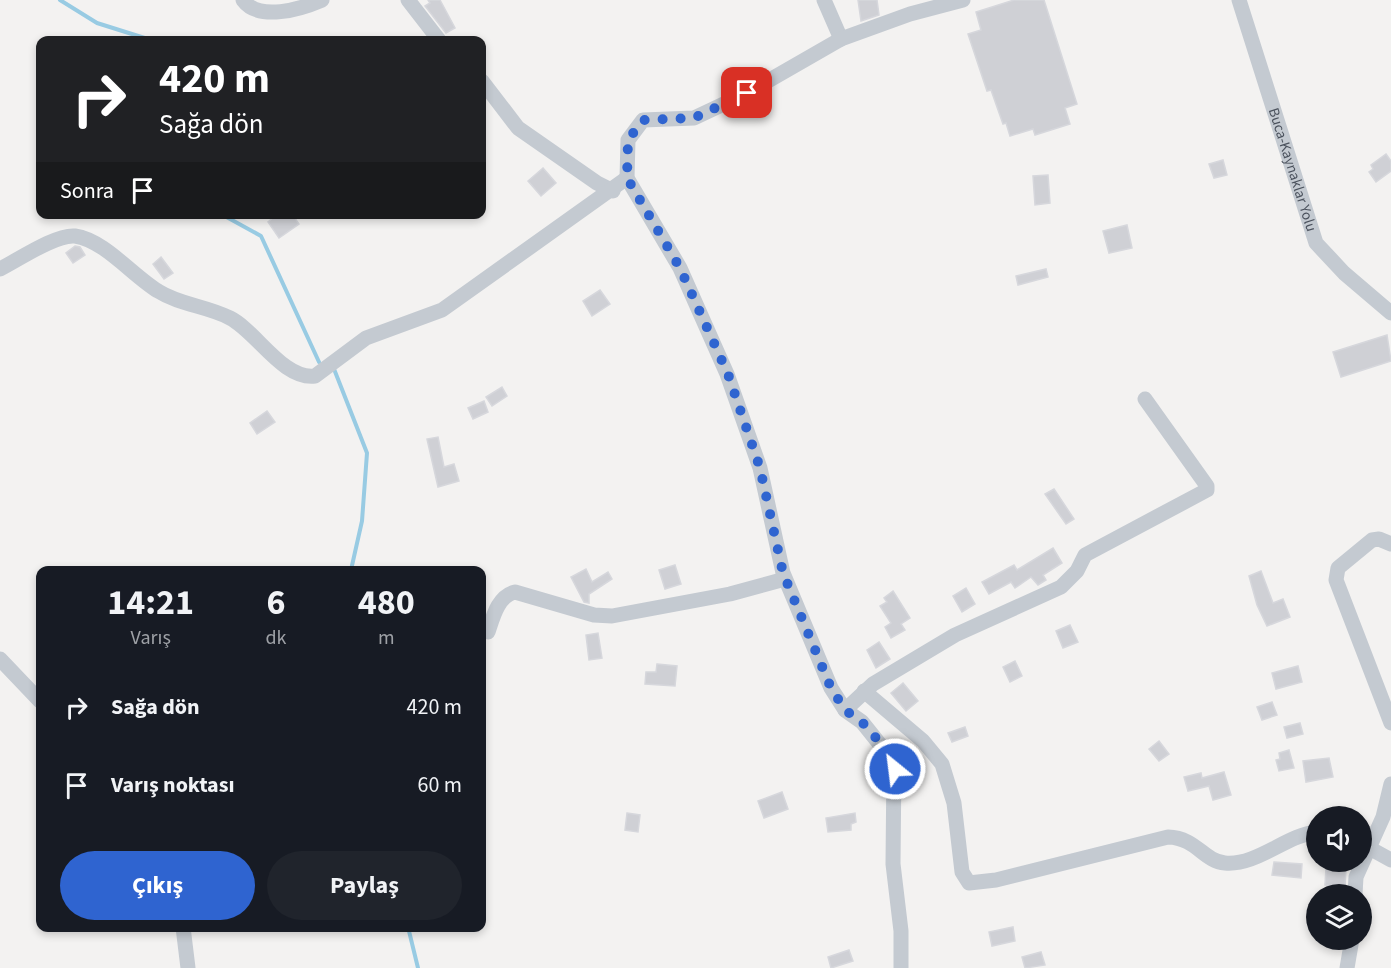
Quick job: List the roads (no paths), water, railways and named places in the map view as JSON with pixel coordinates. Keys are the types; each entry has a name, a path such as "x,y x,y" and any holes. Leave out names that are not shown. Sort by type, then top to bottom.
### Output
{"street":[{"path":"243,0 247,6 260,12 284,10 322,0"},
{"path":"408,0 436,36"},
{"path":"824,0 841,39"},
{"path":"901,968 901,931 893,864 894,762 862,722 845,710 831,688 785,579 760,468 728,374 680,268 627,178 628,140 643,120 694,118 747,93 841,39 910,14 963,0"},
{"name":"Buca-Kaynaklar Yolu","path":"1239,0 1316,243 1344,273 1391,313"},
{"path":"486,86 518,128 597,183 613,191"},
{"path":"0,269 63,237 86,239 123,263 156,290 174,300 231,318 292,371 315,376 366,338 442,310 613,191 627,178"},
{"path":"845,710 864,691 955,635 1061,588 1077,571 1085,555 1207,490 1207,486 1145,399"},
{"path":"1391,544 1379,538 1372,540 1338,568 1336,580 1391,723"},
{"path":"488,632 497,607 506,596 515,592 594,615 612,616 730,594 785,579"},
{"path":"0,659 36,697"},
{"path":"864,691 923,741 942,764 954,803 962,872 969,883 996,880 1168,837 1183,837 1213,859 1226,863 1246,859 1306,836"},
{"path":"1372,835 1383,817 1391,784"},
{"path":"1372,849 1391,860"},
{"path":"184,932 188,968"},
{"path":"1347,968 1350,950"}],"waterway":[{"path":"60,0 97,23 138,36"},
{"path":"230,219 261,236 319,362"},
{"path":"334,369 367,453 362,521 352,566"},
{"path":"409,932 418,968"}]}
